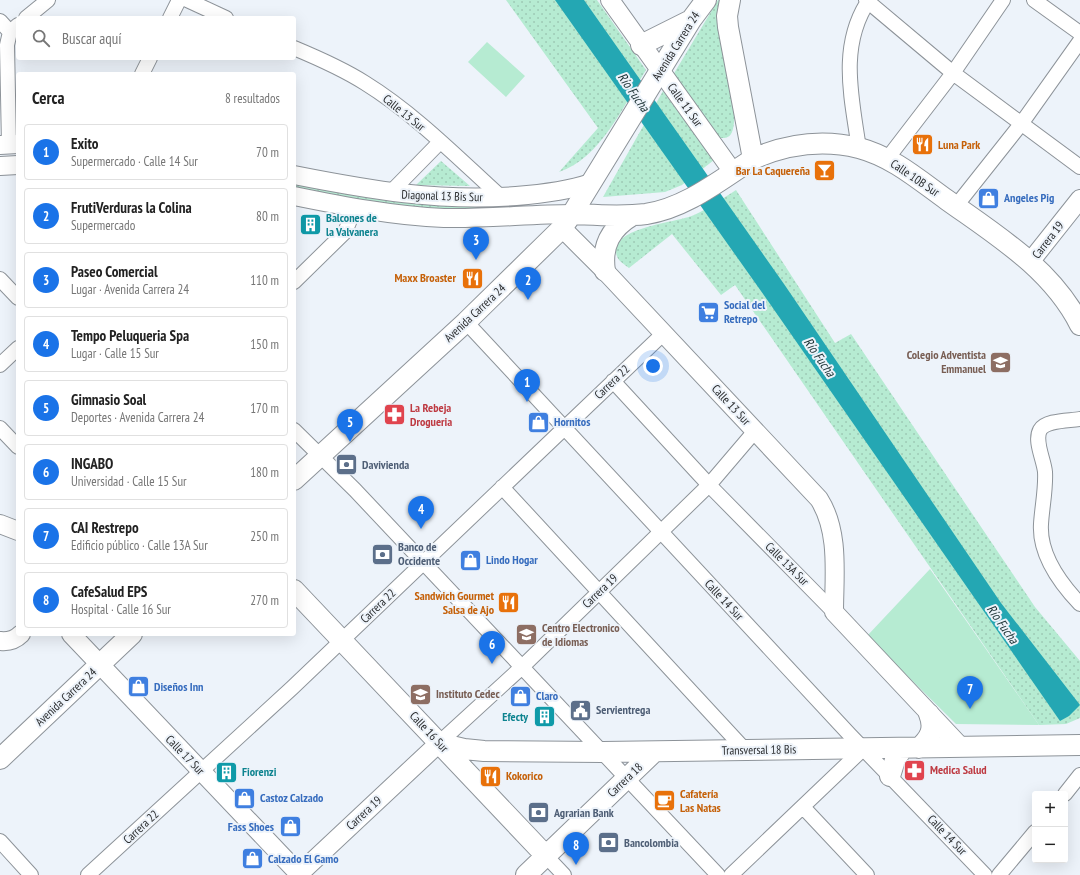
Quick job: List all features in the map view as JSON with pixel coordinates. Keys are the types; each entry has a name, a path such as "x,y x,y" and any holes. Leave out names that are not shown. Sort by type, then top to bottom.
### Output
{"main road":[{"name":"Avenida Carrera 24","path":"296,478 466,322 567,221 691,20 706,0"},
{"path":"641,45 727,0"},
{"path":"730,0 727,16 728,27 753,159"},
{"name":"Calle 10B Sur","path":"567,221 633,215 662,210 689,199 753,159 777,149 804,144 832,144 859,148 887,159 956,206 1030,262 1053,285 1080,325"},
{"path":"605,271 604,252 606,243 612,231 633,215"},
{"name":"Calle 16 Sur","path":"296,592 546,856"},
{"name":"Avenida Carrera 24","path":"0,759 130,636"},
{"path":"890,776 894,763 911,748 931,734 932,725 930,714"},
{"name":"Transversal 18 Bis","path":"439,743 464,749 484,751 603,752 1080,745"},
{"name":"Carrera 18","path":"526,875 654,752"}],"street":[{"path":"28,16 48,0"},
{"path":"171,16 179,0"},
{"path":"187,0 222,16"},
{"name":"Calle 11 Sur","path":"610,0 641,45 656,77 733,172"},
{"path":"859,148 849,85 849,61 856,28 867,0 953,73 1080,167"},
{"path":"887,159 953,73 1003,0"},
{"path":"1034,0 1080,34"},
{"path":"0,21 14,28 7,45 9,145"},
{"path":"956,206 1021,124 1080,41"},
{"name":"Calle 13 Sur","path":"296,49 366,83 399,107 501,197"},
{"path":"143,72 149,60"},
{"path":"390,193 440,142"},
{"path":"0,166 16,165"},
{"name":"Diagonal 13 Bis Sur","path":"296,175 390,193 445,198 501,197 567,190 591,183"},
{"name":"Diagonal 13 Bis Sur","path":"296,196 355,208 403,215 443,218 567,221"},
{"name":"Carrera 19","path":"1030,262 1080,199"},
{"path":"296,280 342,236 350,223 355,208"},
{"name":"Calle 13 Sur","path":"567,221 605,271 810,489 824,507 828,517 833,541 834,612"},
{"path":"0,279 16,296"},
{"name":"Calle 14 Sur","path":"466,322 864,749 985,875"},
{"name":"Carrera 22","path":"88,875 342,640 664,333"},
{"path":"0,365 16,350"},
{"name":"Calle 13A Sur","path":"613,382 709,485 834,612 961,747"},
{"path":"1080,419 1048,424 1040,430 1039,445 1045,476 1041,525 1042,543 1047,558 1058,576 1067,590 1080,604"},
{"path":"0,428 16,445"},
{"name":"Carrera 19","path":"299,875 522,666 661,532 709,485 755,431"},
{"path":"296,432 423,562 718,875"},
{"path":"502,487 746,751"},
{"path":"0,524 16,530"},
{"path":"0,641 6,642 20,636"},
{"name":"Calle 17 Sur","path":"73,636 299,875"},
{"path":"731,875 864,749"},
{"path":"1067,791 1080,775"},
{"path":"803,807 867,875"},
{"path":"999,875 1032,836"},
{"path":"0,842 32,875"},
{"name":"Calle 16 Sur","path":"546,856 564,875"}],"green space":[{"path":"506,0 597,0 646,70 620,114 599,143 587,156 574,165 559,172 598,128"},
{"path":"718,0 720,0 728,48 734,109 734,124 731,134 728,137 723,138 717,138 673,75"},
{"path":"487,42 525,76 506,97 468,62"},
{"path":"663,91 714,160 682,185 665,192 603,197"},
{"path":"441,161 470,186 416,185"},
{"path":"296,180 523,201 523,207 443,212 296,190"},
{"path":"736,190 835,343 851,334 1035,607 1080,661 1080,718 1066,724 1039,725 735,285 721,295 672,234 629,268 618,259 616,250 619,242 626,236 649,226 694,215 710,207"},
{"path":"930,569 1039,725 956,724 867,636"}],"water":[{"name":"Río Fucha","path":"555,0 584,0 784,284 1001,603 1080,705 1069,716 1060,721 768,301"}],"place":[{"name":"Luna Park","path":"922,145"},
{"name":"Bar La Caquereña","path":"825,171"},
{"name":"Angeles Pig","path":"989,198"},
{"name":"Balcones de la Valvanera","path":"310,225"},
{"name":"Paseo Comercial","path":"476,260"},
{"name":"Maxx Broaster","path":"472,278"},
{"name":"FrutiVerduras la Colina","path":"528,300"},
{"name":"Social del Retrepo","path":"709,312"},
{"name":"Colegio Adventista Emmanuel","path":"1001,362"},
{"name":"Exito","path":"527,402"},
{"name":"La Rebeja Drogueria","path":"394,415"},
{"name":"Hornitos","path":"538,422"},
{"name":"Gimnasio Soal","path":"350,442"},
{"name":"Davivienda","path":"346,465"},
{"name":"Tempo Peluqueria Spa","path":"421,529"},
{"name":"Banco de Occidente","path":"382,554"},
{"name":"Lindo Hogar","path":"470,560"},
{"name":"Sandwich Gourmet Salsa de Ajo","path":"509,603"},
{"name":"Centro Electronico de Idiomas","path":"526,635"},
{"name":"INGABO","path":"492,664"},
{"name":"Diseños Inn","path":"138,687"},
{"name":"Instituto Cedec","path":"420,694"},
{"name":"Claro","path":"520,696"},
{"name":"CAI Restrepo","path":"970,709"},
{"name":"Servientrega","path":"581,710"},
{"name":"Efecty","path":"544,717"},
{"name":"Medica Salud","path":"914,770"},
{"name":"Fiorenzi","path":"227,772"},
{"name":"Kokorico","path":"490,776"},
{"name":"Castoz Calzado","path":"244,798"},
{"name":"Cafatería Las Natas","path":"664,801"},
{"name":"Agrarian Bank","path":"538,813"},
{"name":"Fass Shoes","path":"290,827"},
{"name":"Bancolombia","path":"609,843"},
{"name":"Calzado El Gamo","path":"253,859"},
{"name":"CafeSalud EPS","path":"576,865"}]}
